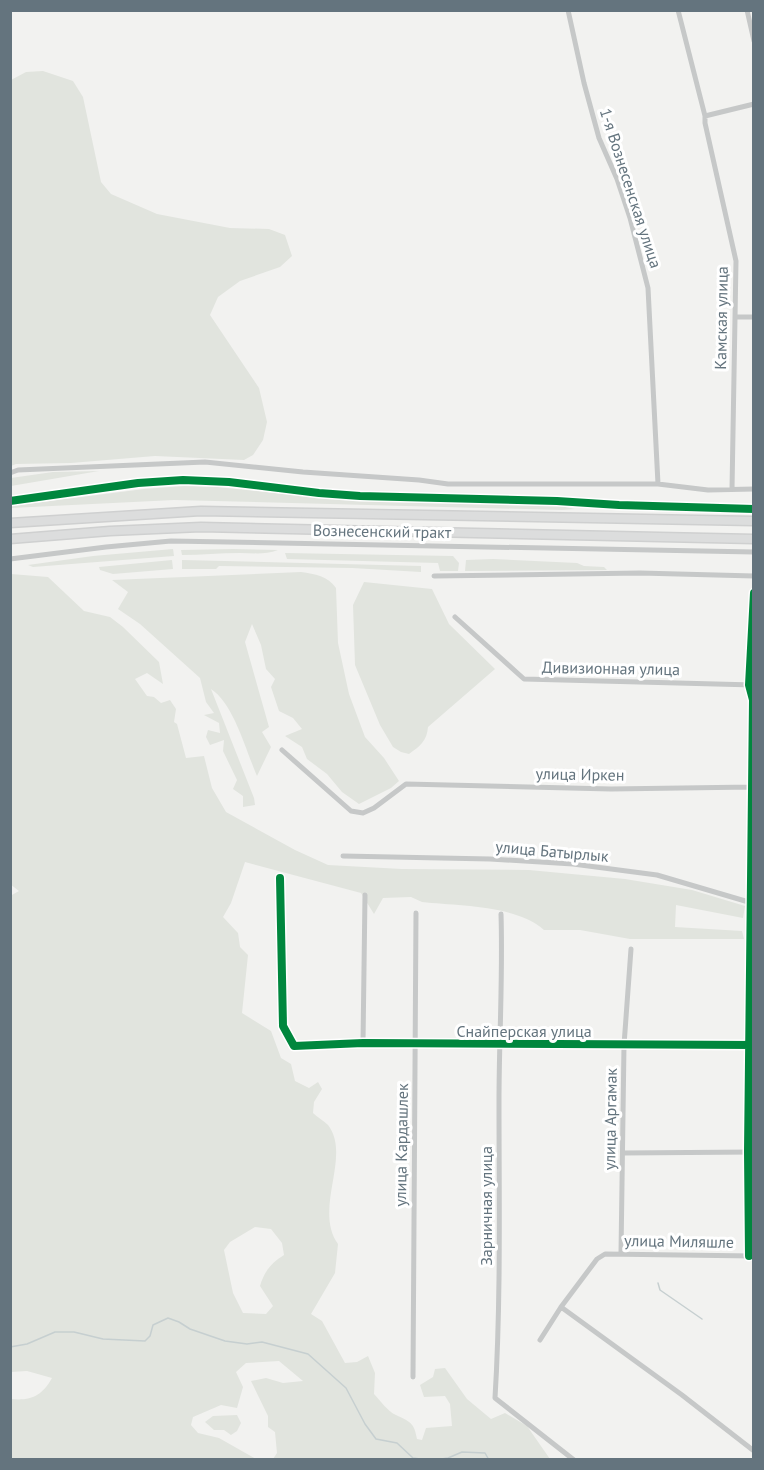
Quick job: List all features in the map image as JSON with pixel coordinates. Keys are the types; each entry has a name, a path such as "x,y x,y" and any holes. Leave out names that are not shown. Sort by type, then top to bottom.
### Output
{"main road":[{"name":"Вознесенский тракт","path":"10,523 201,512 753,521"},
{"name":"Вознесенский тракт","path":"10,539 201,527 753,538"}],"street":[{"name":"1-я Вознесенская улица","path":"568,10 599,138 617,179 630,218 648,288 658,484"},
{"name":"Камская улица","path":"678,10 705,116 736,261 732,489"},
{"path":"747,10 753,41"},
{"path":"705,116 753,104"},
{"path":"735,317 753,317"},
{"path":"10,473 18,470 205,462 448,484 658,484 708,490 753,489"},
{"path":"10,501 138,483 183,480 229,482 360,496 546,500 619,506 753,509"},
{"path":"10,559 171,541 753,552"},
{"path":"434,576 640,573 753,576"},
{"path":"751,1256 753,593"},
{"name":"Дивизионная улица","path":"455,617 524,679 751,685"},
{"name":"улица Иркен","path":"282,750 351,811 363,813 374,808 406,784 611,789 752,787"},
{"name":"улица Батырлык","path":"343,856 490,859 573,864 657,875 752,903"},
{"name":"Снайперская улица","path":"280,878 283,1026 294,1046 363,1043 752,1045"},
{"path":"363,1043 365,895"},
{"name":"улица Кардашлек","path":"413,1377 416,914"},
{"name":"Зарничная улица","path":"501,914 499,1338 495,1398 574,1460"},
{"name":"улица Аргамак","path":"621,1253 624,1045 631,949"},
{"path":"623,1153 751,1152"},
{"name":"улица Миляшле","path":"561,1307 597,1259 605,1254 751,1256"},
{"path":"540,1340 561,1307 682,1395 753,1451"}],"shaded area":[{"path":"43,71 73,81 83,97 101,182 111,194 157,214 230,228 269,229 285,235 292,256 280,267 240,281 218,297 210,315 259,388 267,422 263,440 253,455 244,460 155,456 11,466 11,80 26,72"},
{"path":"99,471 11,486 11,478 53,472"},
{"path":"184,486 217,487 343,500 556,505 575,509 174,500 11,508 11,506 144,489"},
{"path":"173,549 174,556 33,567 28,565 93,556"},
{"path":"181,550 278,550 264,553 182,555"},
{"path":"285,553 453,556 459,563 458,571 440,571 438,563 287,559"},
{"path":"172,560 173,569 113,574 100,570 99,567"},
{"path":"182,560 421,566 421,572 352,568 219,566 216,569 182,569"},
{"path":"466,560 577,563 584,566 604,567 607,570 465,571"},
{"path":"301,572 325,578 336,588 338,643 349,694 365,737 384,758 399,781 391,788 359,804 342,792 327,774 307,759 302,747 285,736 302,729 293,718 279,711 271,687 275,679 266,669 261,645 252,624 245,642 269,727 262,732 271,747 257,776 233,717 219,696 211,689 254,798 255,805 243,807 243,796 233,789 237,780 223,751 224,740 210,745 206,737 208,730 220,733 219,723 204,715 214,713 206,702 200,678 140,624 118,609 128,592 112,580"},
{"path":"11,574 48,577 84,611 110,617 123,627 159,662 163,684 147,673 135,679 147,696 154,697 161,703 170,700 176,709 174,722 177,724 186,758 204,756 212,788 226,812 295,850 328,865 402,869 529,870 625,879 692,890 745,906 743,918 676,905 675,927 742,931 744,939 630,939 580,930 544,930 532,922 503,911 422,902 411,897 383,898 374,914 361,893 245,862 231,903 223,917 238,933 240,947 248,955 242,1013 271,1031 281,1058 291,1064 295,1081 309,1088 318,1082 322,1089 314,1102 313,1113 328,1125 334,1138 336,1152 329,1215 331,1230 338,1244 335,1273 311,1314 322,1321 345,1363 357,1362 368,1356 375,1373 374,1394 390,1411 411,1423 417,1439 422,1440 426,1428 452,1426 450,1404 445,1396 424,1397 420,1385 433,1377 435,1369 445,1368 467,1399 491,1419 505,1413 527,1426 550,1459 273,1459 277,1453 275,1432 268,1427 268,1416 251,1381 266,1378 283,1383 303,1381 279,1361 246,1363 236,1372 243,1387 237,1408 221,1405 193,1417 191,1425 198,1433 219,1438 256,1459 11,1459 11,1399 35,1396 52,1378 27,1371 11,1372 10,896 19,891 10,884","holes":["255,1227 271,1229 282,1243 284,1255 269,1268 260,1286 273,1306 266,1314 243,1313 233,1293 224,1250 230,1242"]},
{"path":"364,582 432,589 449,624 495,669 428,727 422,743 409,754 393,747 380,725 355,665 353,605"},
{"path":"237,1415 241,1423 237,1431 231,1435 224,1430 214,1430 205,1422 213,1416"}],"waterway":[{"path":"658,1283 660,1290 702,1319"},
{"path":"10,1347 27,1344 55,1332 74,1332 103,1339 145,1341 150,1336 153,1325 168,1318 190,1329 225,1341 247,1344 262,1342 308,1354 346,1388 365,1424 376,1439 397,1443 413,1458 427,1460"},
{"path":"435,1460 462,1452 485,1453 489,1460"}],"cycle path":[{"path":"10,501 138,483 183,480 229,482 360,496 754,509"},
{"path":"749,1256 753,700 749,685 754,593"},
{"path":"280,878 283,1026 294,1046 363,1043 754,1045"}]}
